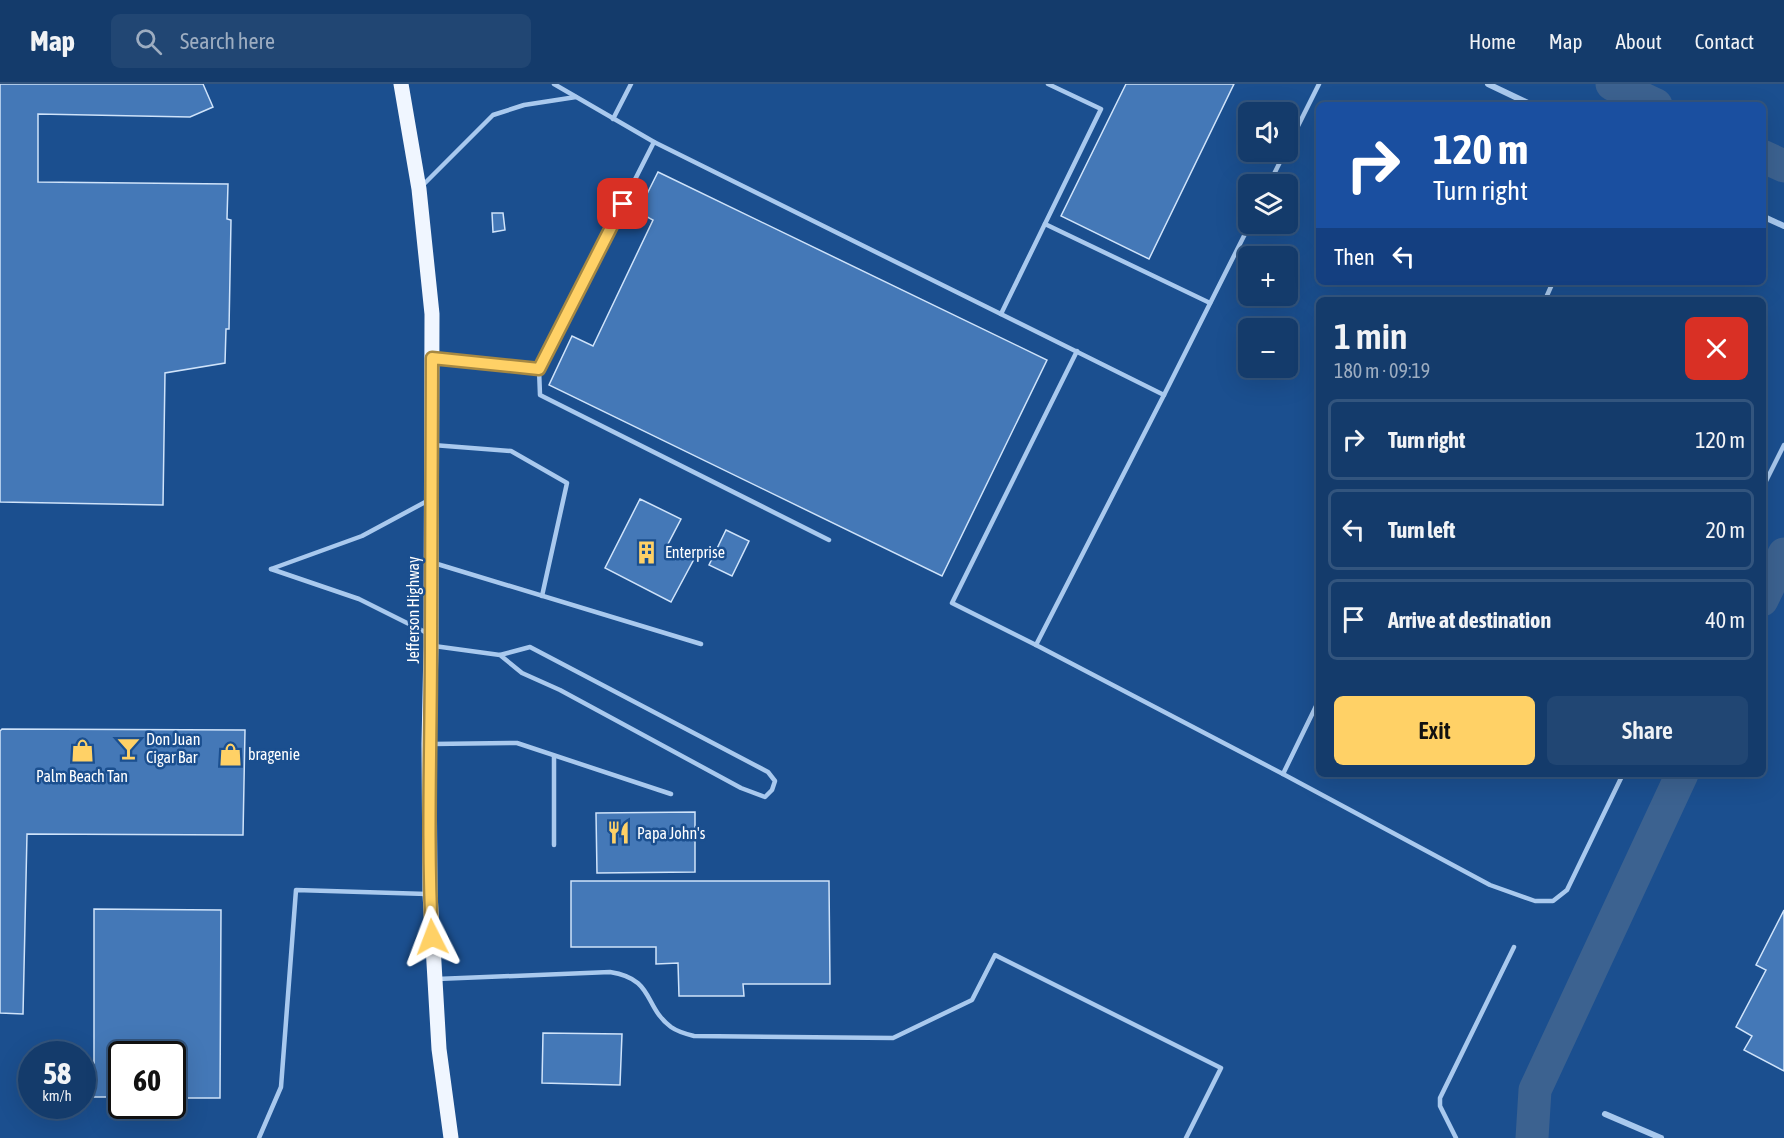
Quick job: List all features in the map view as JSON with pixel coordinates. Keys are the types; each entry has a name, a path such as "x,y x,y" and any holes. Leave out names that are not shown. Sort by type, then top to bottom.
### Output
{"main road":[{"name":"Jefferson Highway","path":"401,84 419,189 432,314 430,894 439,1049 451,1138"}],"street":[{"path":"1488,84 1526,102"},
{"path":"1766,218 1784,226"},
{"path":"1605,1114 1661,1138"}],"lane":[{"path":"554,84 654,142 1164,395"},
{"path":"613,119 631,84"},
{"path":"1001,314 1101,109 1048,84"},
{"path":"1298,126 1319,84"},
{"path":"419,189 493,115 524,105 576,97"},
{"path":"654,142 539,369 540,395 829,540"},
{"path":"1045,224 1210,303"},
{"path":"1035,645 1245,234"},
{"path":"1077,351 952,603 1283,774 1490,885 1536,901 1552,901 1567,890 1622,777"},
{"path":"432,358 539,369"},
{"path":"431,445 511,452 567,483 542,596"},
{"path":"1766,481 1784,445"},
{"path":"432,498 362,536 271,569 359,598 431,640 500,655 522,673 560,690 741,788 765,797 772,790 775,781 768,772 530,646 500,655"},
{"path":"431,562 701,644"},
{"path":"1283,774 1316,706"},
{"path":"429,744 517,743 671,794"},
{"path":"554,756 554,845"},
{"path":"259,1138 281,1087 296,890 430,894"},
{"path":"1456,1138 1440,1106 1440,1098 1514,947"},
{"path":"435,979 610,972 625,974 636,980 671,1027 694,1036 893,1038 972,1000 995,956 1221,1068 1186,1138"}],"building":[{"path":"0,84 203,84 213,107 190,117 38,114 38,182 228,184 227,219 231,220 229,329 226,329 225,363 165,373 163,505 0,502"},
{"path":"1126,84 1234,84 1149,259 1061,216"},
{"path":"658,172 1047,360 942,576 549,385 572,336 593,346 653,220 638,212"},
{"path":"492,213 503,213 505,230 493,232"},
{"name":"Enterprise","path":"640,499 681,519 667,546 694,559 671,602 605,568"},
{"path":"726,530 749,541 732,576 709,565"},
{"path":"2,729 245,730 243,835 27,834 23,1014 0,1013 0,731"},
{"path":"695,812 695,872 597,873 596,813"},
{"path":"571,881 829,881 830,984 743,984 744,996 679,996 678,963 656,964 656,947 571,947"},
{"path":"94,909 221,910 220,1098 186,1098 186,1041 108,1041 108,1097 96,1097 96,1041 94,1041"},
{"path":"1784,910 1784,1071 1744,1050 1752,1036 1736,1027 1766,970 1756,965"},
{"path":"543,1033 622,1034 620,1085 542,1083"}],"waterway":[{"path":"1612,84 1650,102"},
{"path":"1766,158 1784,166"},
{"path":"1766,592 1784,554"},
{"path":"1532,1138 1535,1090 1681,777"}],"place":[{"name":"Enterprise","path":"647,552"},
{"name":"Don Juan Cigar Bar","path":"128,748"},
{"name":"Palm Beach Tan","path":"82,751"},
{"name":"bragenie","path":"230,754"},
{"name":"Papa John's","path":"619,833"}],"route":[{"path":"432,937 429,744 432,358 539,369 623,204"}]}
